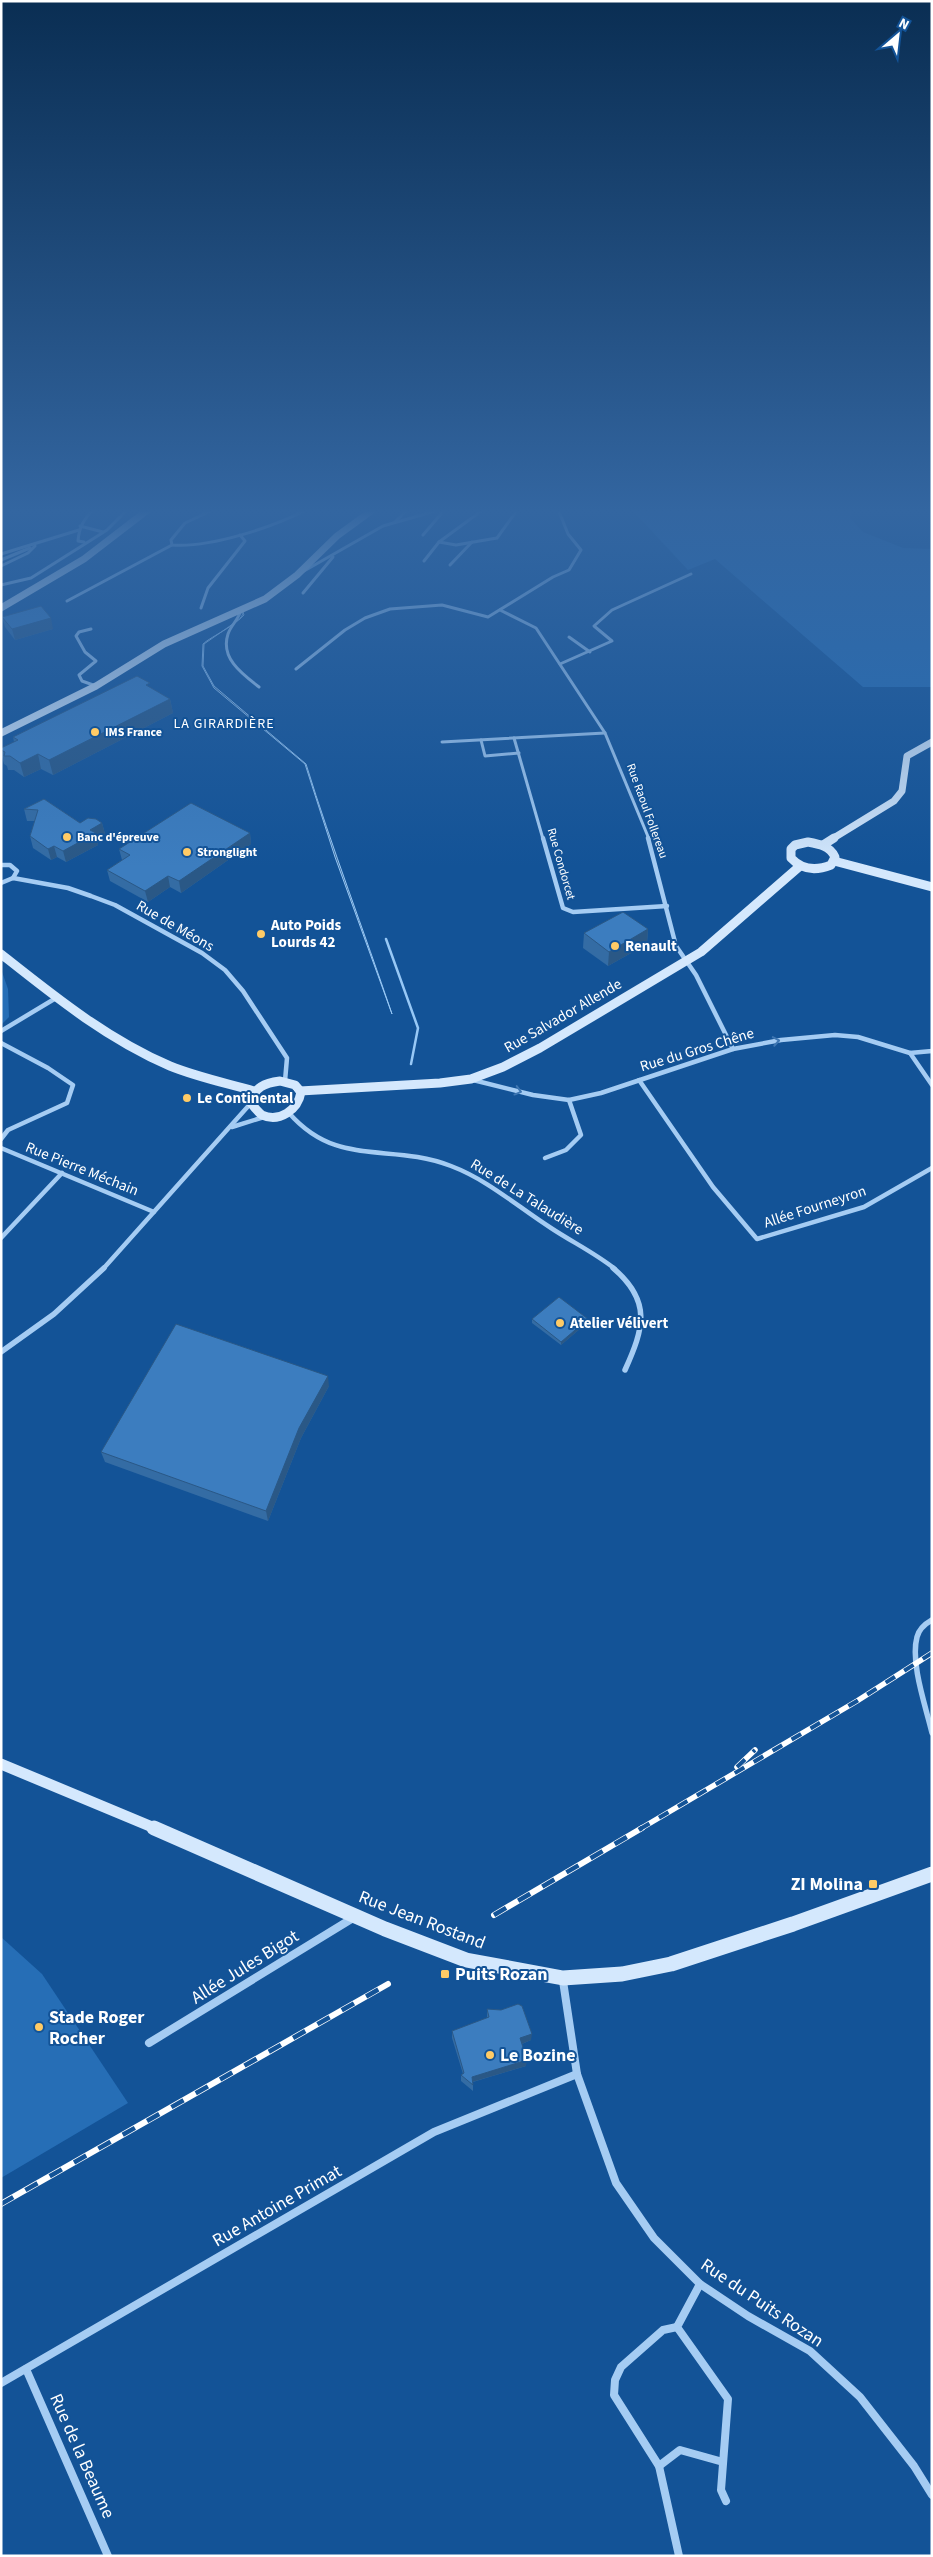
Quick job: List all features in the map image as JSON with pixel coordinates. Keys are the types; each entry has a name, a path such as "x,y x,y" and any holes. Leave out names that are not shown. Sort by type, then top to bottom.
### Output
{"street":[{"path":"1,733 96,686 164,644 199,628"},
{"path":"231,628 228,634 226,650 230,662 239,672 259,687"},
{"path":"296,669 348,628"},
{"name":"Rue Raoul Follereau","path":"536,628 605,733 652,847 676,946 696,975 733,1049"},
{"path":"560,664 612,641 597,628"},
{"path":"91,629 79,632 76,636 85,652 96,661 79,675 82,681 96,686"},
{"path":"569,637 590,652"},
{"path":"442,742 605,733"},
{"name":"Rue Condorcet","path":"514,738 563,908 573,912 667,906"},
{"path":"481,740 485,756 519,754"},
{"path":"823,845 894,801 902,791 907,756 932,742"},
{"path":"834,861 833,852 823,845 808,842 795,845 791,849 791,858 800,866 820,869 834,861 932,886"},
{"path":"1,865 10,865 17,871 14,878 1,884"},
{"name":"Rue Salvador Allende","path":"300,1091 440,1083 470,1079 503,1067 540,1048 701,952 800,866"},
{"name":"Rue de Méons","path":"14,878 68,888 92,896 129,912 202,952 225,970 243,990 288,1060 285,1081"},
{"path":"1,954 100,1030 135,1050 171,1066 211,1080 254,1091"},
{"path":"1,1031 56,998"},
{"name":"Rue du Gros Chêne","path":"470,1079 533,1095 569,1100 601,1094 733,1049 781,1040 835,1034 858,1037 910,1053 932,1051"},
{"name":"Rue Pierre Méchain","path":"1,1043 48,1068 73,1085 67,1103 8,1130 1,1139"},
{"path":"910,1053 932,1085"},
{"name":"Allée Fourneyron","path":"639,1080 713,1187 757,1239 864,1207 932,1168"},
{"path":"1,1352 44,1322 82,1291 218,1138 231,1128 251,1103 254,1091 265,1083 285,1081 300,1091 301,1102 289,1113 271,1116 231,1128"},
{"path":"545,1158 566,1150 581,1135 569,1100"},
{"path":"251,1103 260,1113 271,1116"},
{"name":"Rue de La Talaudière","path":"289,1113 313,1137 336,1146 432,1160 468,1173 550,1227 588,1249 613,1268 636,1293 644,1319 640,1336 625,1370"},
{"path":"1,1128 8,1130"},
{"name":"Rue Pierre Méchain","path":"1,1148 154,1212"},
{"path":"1,1238 62,1174"},
{"path":"932,1620 921,1629 917,1639 918,1662 932,1734"},
{"name":"Rue Jean Rostand","path":"1,1764 466,1960 563,1978 622,1974 671,1964 793,1924 932,1874"},
{"name":"Allée Jules Bigot","path":"149,2043 356,1915"},
{"name":"Rue du Puits Rozan","path":"563,1978 577,2074 616,2183 654,2238 700,2284 748,2316 810,2351 860,2397 914,2466 932,2495"},
{"name":"Rue Antoine Primat","path":"1,2383 434,2132 464,2118 577,2074"},
{"path":"678,2327 700,2284"},
{"path":"678,2327 728,2399 721,2490 726,2501"},
{"path":"678,2327 663,2330 621,2367 615,2380 614,2395 659,2466 679,2556"},
{"name":"Rue de la Beaume","path":"26,2369 108,2556"},
{"path":"659,2466 680,2450 723,2462"}],"shaded area":[{"path":"795,628 932,628 932,687 863,687"},
{"path":"221,632 204,644 203,666 214,686 306,764 326,827 392,1014 335,857 305,764 214,688 202,666 203,644"},
{"path":"1,969 8,989 9,1017 1,1025"},
{"name":"Stade Roger Rocher","path":"1,1937 42,1974 128,2103 1,2178"}],"building":[{"path":"137,676 150,683 146,685 170,699 49,760 38,754 20,763 10,756 4,756 5,752 1,748 18,740 13,737"},
{"name":"Banc d'épreuve","path":"44,799 80,823 88,818 96,819 102,823 90,830 96,833 63,851 54,846 48,849 30,836 38,810 24,809"},
{"name":"Stronglight","path":"191,803 250,833 179,881 168,876 145,891 107,870 130,855 119,849"},
{"path":"623,912 648,929 609,952 584,933"},
{"name":"Atelier Vélivert","path":"559,1297 588,1319 561,1342 532,1319"},
{"path":"176,1324 328,1376 299,1428 266,1511 101,1452"},
{"name":"Le Bozine","path":"518,2004 522,2006 532,2034 520,2038 527,2060 472,2077 473,2085 461,2075 464,2073 452,2031 489,2017 487,2009 501,2010"}],"waterway":[{"path":"386,939 418,1028 411,1064"}],"railway":[{"path":"640,1829 857,1701 932,1653"},
{"path":"737,1767 755,1750"},
{"path":"494,1915 642,1828"},
{"path":"1,2204 388,1984"}],"place":[{"name":"IMS France","path":"95,732"},
{"name":"Banc d'épreuve","path":"67,837"},
{"name":"Stronglight","path":"187,852"},
{"name":"Auto Poids Lourds 42","path":"261,934"},
{"name":"Renault","path":"615,946"},
{"name":"Le Continental","path":"187,1098"},
{"name":"Atelier Vélivert","path":"560,1323"},
{"name":"ZI Molina","path":"873,1884"},
{"name":"Puits Rozan","path":"445,1974"},
{"name":"Stade Roger Rocher","path":"39,2027"},
{"name":"Le Bozine","path":"490,2055"}],"district":[{"name":"LA GIRARDIÈRE","path":"224,724"}]}
